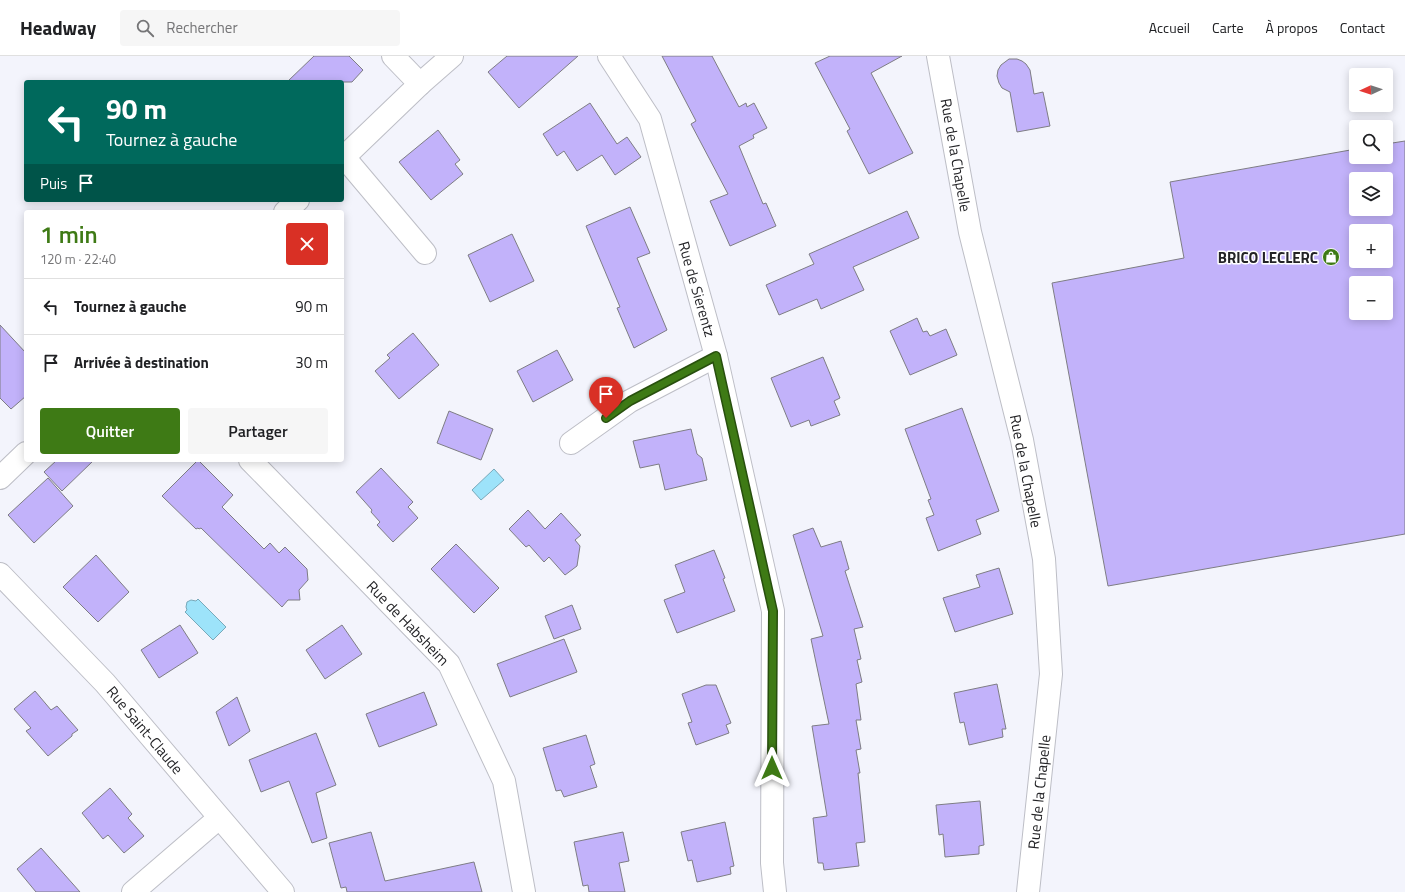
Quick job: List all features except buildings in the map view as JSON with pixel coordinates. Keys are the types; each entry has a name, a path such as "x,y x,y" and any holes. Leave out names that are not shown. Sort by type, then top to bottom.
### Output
{"street":[{"path":"393,56 420,84"},
{"path":"344,157 420,84 452,56"},
{"name":"Rue de Sierentz","path":"610,56 650,119 716,356 773,611 772,863 775,892"},
{"name":"Rue de la Chapelle","path":"938,56 970,232 1022,440 1044,559 1051,674 1028,892"},
{"path":"344,159 425,253"},
{"path":"287,210 296,202"},
{"path":"570,443 630,401 716,356"},
{"path":"0,478 24,455"},
{"name":"Rue de Habsheim","path":"252,462 449,664 504,780 524,892"},
{"name":"Rue Saint-Claude","path":"0,574 105,683 283,892"},
{"path":"133,892 219,818"}],"water":[{"path":"494,469 504,480 481,500 472,490"},
{"path":"198,599 226,627 213,640 185,612 187,610 187,602 191,600 196,601"}],"place":[{"name":"BRICO LECLERC","path":"1331,257"}],"route":[{"path":"606,418 630,401 716,356 773,611 772,768"}]}
